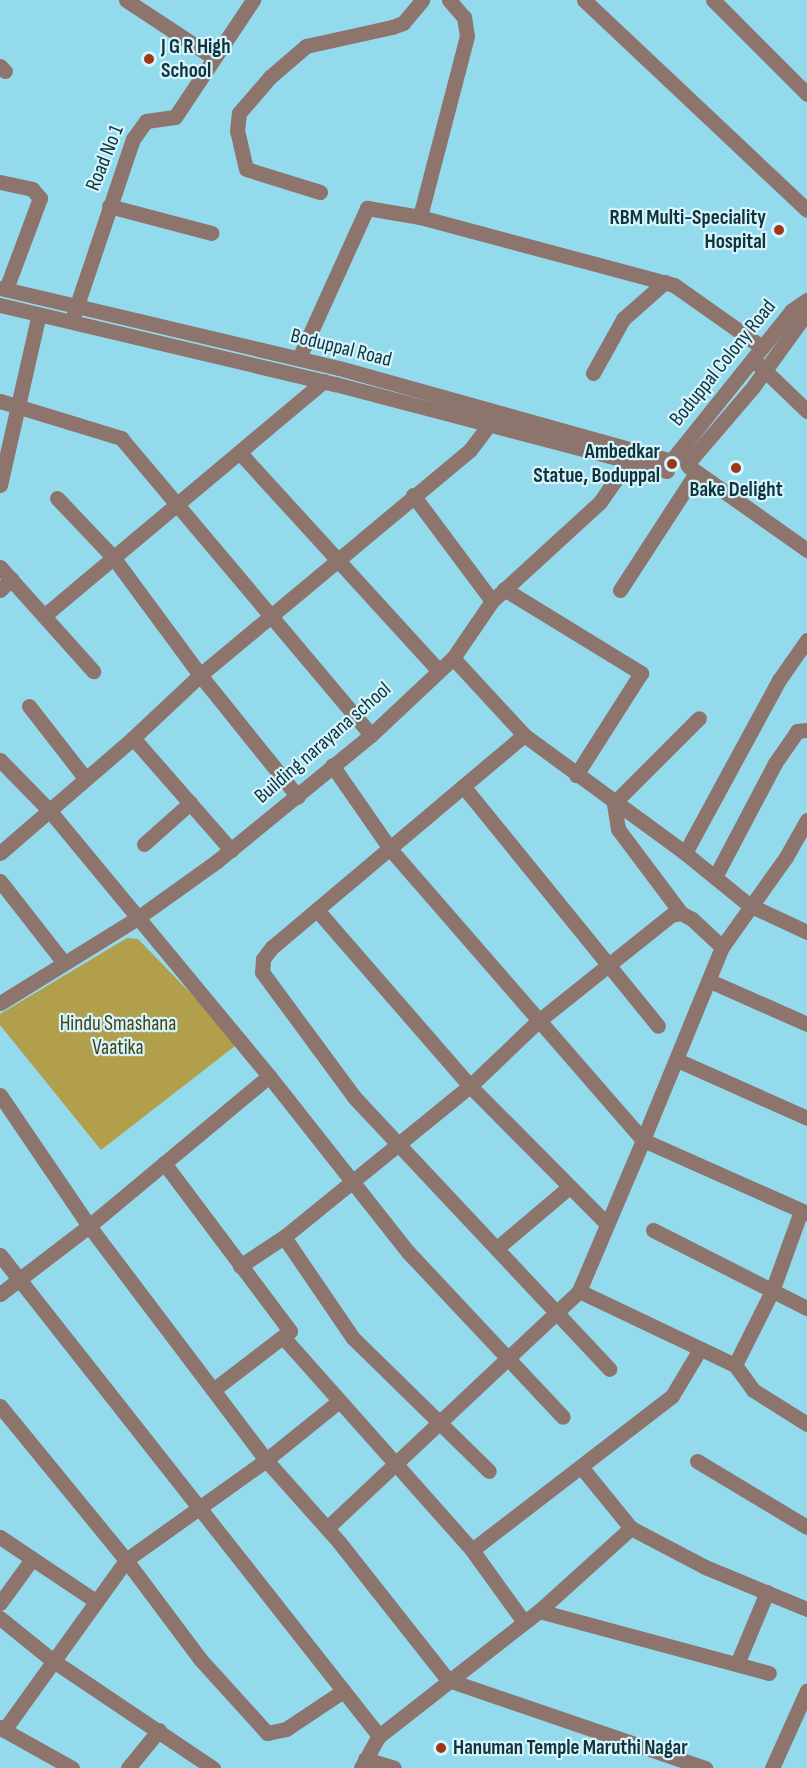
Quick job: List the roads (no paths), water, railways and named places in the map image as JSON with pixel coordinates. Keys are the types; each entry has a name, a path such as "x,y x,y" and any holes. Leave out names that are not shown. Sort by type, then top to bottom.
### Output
{"street":[{"path":"126,0 214,58"},
{"name":"Road No 1","path":"72,323 109,206 139,128 146,121 175,117 253,0"},
{"path":"320,192 246,169 238,141 239,113 264,83 306,46 392,27 413,14 422,0"},
{"path":"420,218 467,36 464,17 449,0"},
{"path":"584,0 807,210"},
{"path":"712,0 807,94"},
{"path":"0,182 32,189 40,198 41,206 3,289"},
{"path":"109,206 212,233"},
{"path":"299,358 367,208 420,218 665,282 711,308 807,411"},
{"path":"593,373 623,319 665,282"},
{"name":"Boduppal Road","path":"3,289 299,358 497,411 680,465 807,550"},
{"name":"Boduppal Colony Road","path":"620,590 680,465 760,359 791,310 807,300"},
{"name":"Boduppal Road","path":"0,305 324,381 627,463 680,465"},
{"path":"0,485 39,314"},
{"path":"760,359 806,319"},
{"path":"45,615 324,381"},
{"path":"0,401 121,438 371,735"},
{"path":"0,853 85,777 134,738 200,675 413,495 470,450 489,426 497,411"},
{"path":"240,453 335,560 439,671"},
{"name":"Building narayana school","path":"0,1003 136,919 231,850 371,735 453,658 492,601 600,502 627,463"},
{"path":"413,495 492,601"},
{"path":"57,498 113,557 200,675 298,797"},
{"path":"5,573 45,615 93,672"},
{"path":"0,590 5,573"},
{"path":"504,589 641,673 576,775"},
{"path":"685,853 794,653 807,640"},
{"path":"453,658 524,735 685,853 748,905 807,932"},
{"path":"29,706 85,777"},
{"path":"614,802 699,718"},
{"path":"714,877 775,764 797,731 807,730"},
{"path":"524,735 391,850 272,947 263,959 262,972 354,1097 609,1369"},
{"path":"134,738 231,850"},
{"path":"0,760 49,810 136,919 269,1076 408,1252 563,1417"},
{"path":"332,765 391,850 537,1022 643,1140 804,1212 772,1291 735,1365"},
{"path":"463,786 658,1026"},
{"path":"614,802 618,829 681,913 722,947"},
{"path":"144,844 190,803"},
{"path":"327,1528 579,1291 605,1222 643,1140 722,947 748,905 786,857 807,820"},
{"path":"0,881 64,963"},
{"path":"317,910 470,1086 567,1188 605,1222"},
{"path":"240,1266 284,1236 470,1086 537,1022 609,964 671,915 681,913"},
{"path":"710,981 807,1024"},
{"path":"677,1060 807,1118"},
{"path":"0,1294 89,1226 269,1076"},
{"path":"0,1095 89,1226 266,1460 327,1528 448,1680 705,1768"},
{"path":"164,1163 290,1331 213,1390"},
{"path":"497,1248 567,1188"},
{"path":"653,1230 807,1308"},
{"path":"284,1236 353,1338 489,1472"},
{"path":"0,1255 379,1736"},
{"path":"579,1291 735,1365 753,1390 807,1424"},
{"path":"283,1337 472,1550 524,1622"},
{"path":"472,1550 582,1468 672,1396 700,1349"},
{"path":"72,1768 2,1729 94,1600 126,1560 266,1460 339,1401"},
{"path":"0,1406 126,1560 200,1659 267,1733 286,1729 343,1691"},
{"path":"697,1461 807,1527"},
{"path":"582,1468 631,1528 705,1567 807,1609"},
{"path":"394,1768 363,1763 379,1736 539,1611 631,1528"},
{"path":"0,1537 94,1600"},
{"path":"0,1603 32,1558"},
{"path":"737,1664 767,1592"},
{"path":"539,1611 769,1672"},
{"path":"0,1618 52,1660 213,1768"},
{"path":"772,1768 806,1693"},
{"path":"128,1768 159,1730"}],"place":[{"name":"J G R High School","path":"149,59"},
{"name":"RBM Multi-Speciality Hospital","path":"779,230"},
{"name":"Ambedkar Statue, Boduppal","path":"672,464"},
{"name":"Bake Delight","path":"736,468"},
{"name":"Hanuman Temple Maruthi Nagar","path":"441,1748"}],"park label":[{"name":"Hindu Smashana Vaatika","path":"118,1036"}]}
